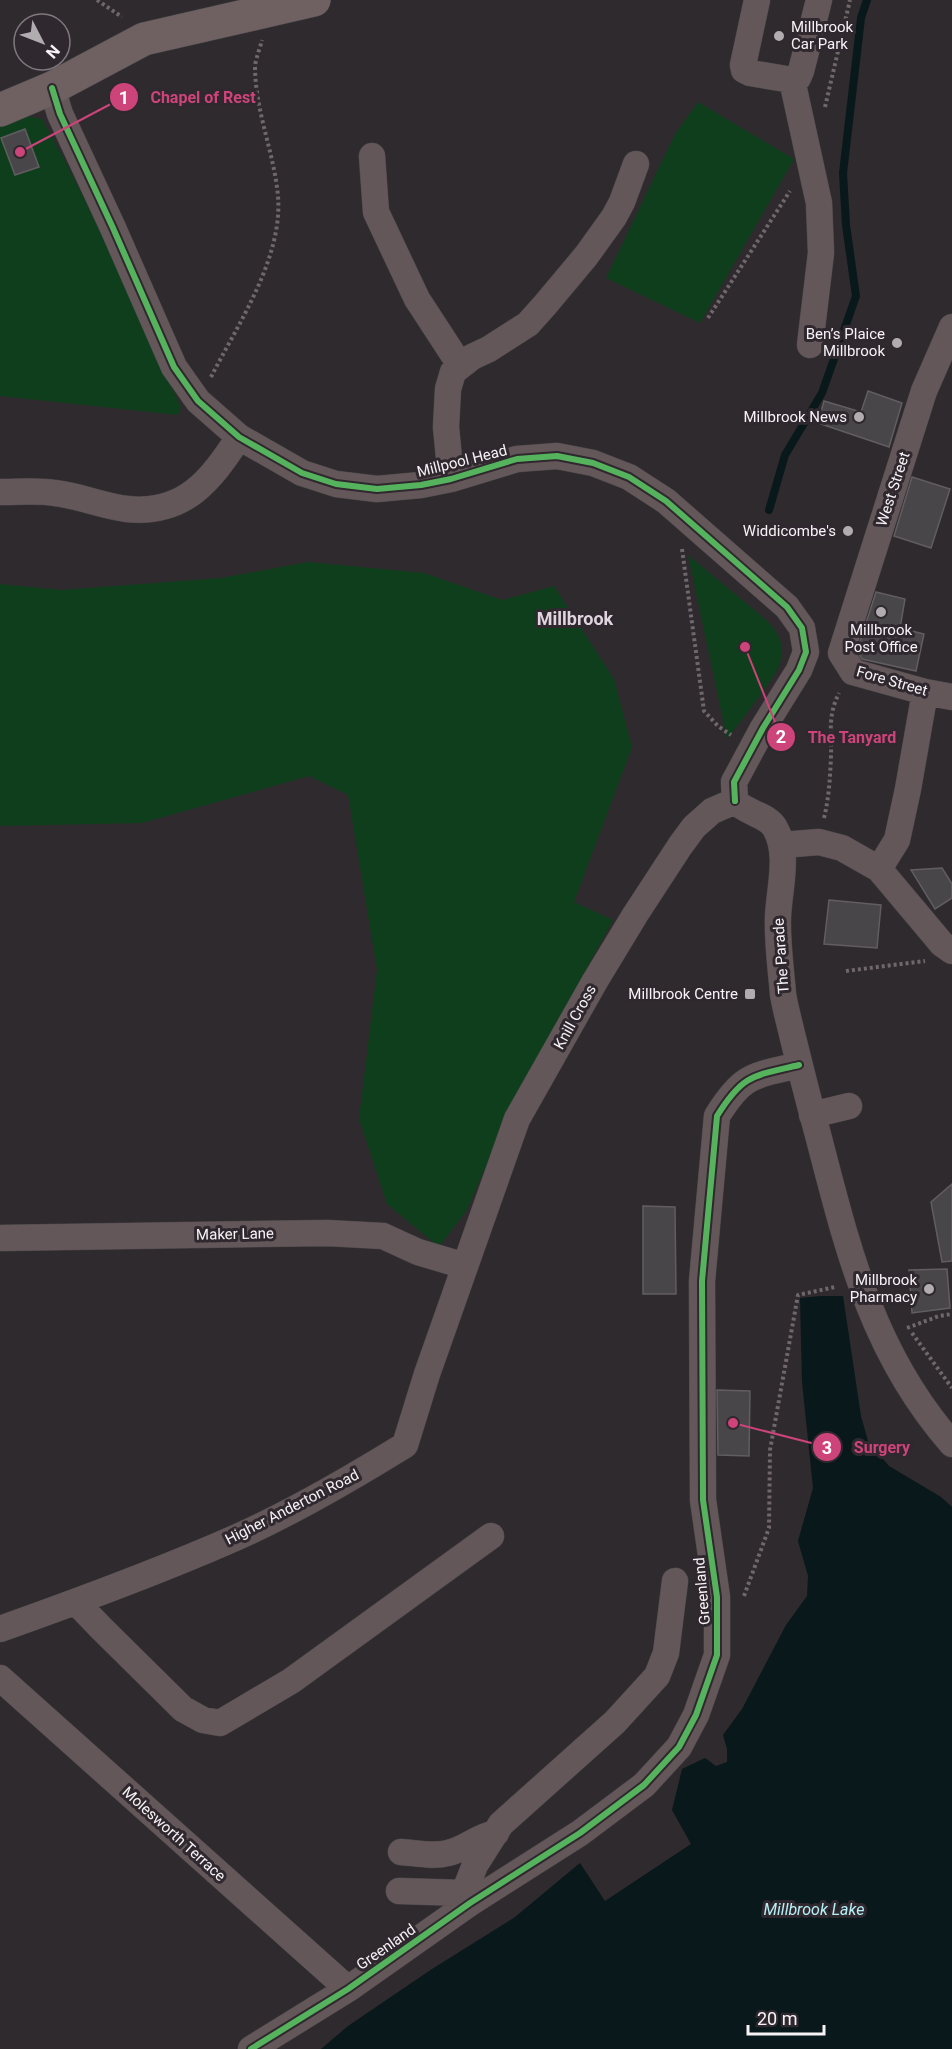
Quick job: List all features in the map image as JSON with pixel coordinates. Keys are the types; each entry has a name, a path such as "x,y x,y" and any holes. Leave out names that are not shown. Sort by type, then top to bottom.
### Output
{"main road":[{"path":"0,110 52,88 144,39 314,0"}],"street":[{"path":"757,0 744,69 750,73 792,80 798,78 801,71 819,0"},
{"path":"792,80 819,203 821,253 810,345"},
{"name":"Millpool Head","path":"52,88 60,114 174,367 198,402 239,436 302,474 336,484 377,489 422,485 451,479 518,459 557,456 593,463 629,477 666,501 787,607 802,628 806,652"},
{"path":"372,156 376,212 417,299 460,365"},
{"path":"451,479 446,427 448,389 453,372 460,365 528,324 545,305 586,256 614,217 636,164"},
{"name":"West Street","path":"847,663 924,392 952,327"},
{"path":"0,492 54,493 127,509 156,510 184,500 203,486 221,465 239,436"},
{"path":"847,663 806,652 799,670 734,782 735,801 742,809 761,816 774,826 782,845 819,842 842,848 879,869 947,947"},
{"name":"Fore Street","path":"847,663 925,692 952,697"},
{"path":"879,869 897,840 909,789 925,692"},
{"name":"Knill Cross","path":"465,1266 517,1119 595,981 635,915 694,827 712,811 735,801"},
{"name":"The Parade","path":"782,845 782,879 777,918 783,996 846,1241 868,1306 903,1379 935,1425 952,1444"},
{"name":"Greenland","path":"251,2049 348,1989 467,1898 580,1833 644,1785 679,1747 696,1715 717,1656 717,1598 703,1500 702,1281 717,1116 731,1093 753,1076 799,1065"},
{"path":"813,1115 849,1106"},
{"name":"Maker Lane","path":"0,1238 327,1233 383,1236 418,1252 465,1266"},
{"name":"Higher Anderton Road","path":"0,1629 76,1602 237,1537 338,1486 405,1445 465,1266"},
{"path":"76,1602 183,1709 204,1720 220,1724 291,1681 491,1536"},
{"path":"399,1891 467,1898 475,1865 509,1817 615,1722 657,1676 666,1653 675,1581"},
{"name":"Molesworth Terrace","path":"0,1678 348,1989"},
{"path":"401,1852 436,1855 449,1853 482,1836 496,1833"}],"path":[{"path":"198,402 254,293 273,249 278,224 278,196 258,99 255,64 276,9"},
{"path":"683,553 704,711 718,726 752,748"},
{"path":"819,842 828,802 832,708 847,663"},
{"path":"846,971 929,960 947,947"},
{"path":"883,1338 939,1316 952,1314"},
{"path":"908,1328 952,1388"}],"green space":[{"path":"698,102 794,159 700,323 606,278 675,134"},
{"path":"27,116 42,119 80,190 181,407 178,415 0,396 0,127"},
{"path":"688,555 764,618 780,639 782,649 778,668 727,739"},
{"path":"308,562 424,573 502,600 554,586 614,679 632,747 574,902 613,920 512,1105 467,1210 439,1247 387,1204 359,1119 377,970 348,795 309,776 142,823 0,826 0,584 61,590 221,578"}],"water":[{"name":"Millbrook Lake","path":"843,1296 861,1416 868,1441 889,1466 941,1497 952,1507 952,2049 321,2049 348,2026 432,1969 515,1917 580,1863 605,1901 691,1844 672,1810 682,1769 705,1758 716,1766 727,1762 727,1749 723,1735 742,1709 786,1625 807,1596 808,1576 798,1541 813,1488 802,1382 800,1298"}],"building":[{"path":"25,129 39,167 15,175 1,138"},
{"name":"Millbrook News","path":"868,391 902,403 889,447 818,423 824,401 861,412"},
{"path":"912,477 950,489 931,548 894,536"},
{"path":"876,592 905,599 900,628 924,634 916,671 862,659 857,651"},
{"path":"942,868 952,884 952,898 935,909 911,870"},
{"path":"829,900 881,905 877,948 824,944"},
{"path":"952,1184 952,1261 942,1262 931,1202"},
{"path":"643,1206 675,1207 676,1294 643,1294"},
{"name":"Millbrook Pharmacy","path":"947,1269 950,1308 912,1313 909,1270"},
{"path":"717,1390 750,1391 749,1456 718,1455"}],"waterway":[{"path":"769,510 785,455 822,393 856,296 846,225 843,173 861,18 867,0"}],"cycle path":[{"path":"52,88 60,114 174,367 198,401 239,437 302,473 336,484 377,489 421,485 451,479 517,459 557,456 593,463 629,477 666,501 787,607 802,628 806,652 799,670 763,728 734,782 735,801"},
{"path":"251,2049 348,1989 470,1903 580,1833 644,1785 679,1747 696,1715 717,1655 717,1597 703,1500 702,1281 717,1116 734,1092 750,1079 799,1065"}],"place":[{"name":"Millbrook Car Park","path":"779,36"},
{"name":"Chapel of Rest","path":"20,152"},
{"name":"Ben’s Plaice Millbrook","path":"897,343"},
{"name":"Millbrook News","path":"859,417"},
{"name":"Widdicombe's","path":"848,531"},
{"name":"Millbrook Post Office","path":"881,612"},
{"name":"The Tanyard","path":"745,647"},
{"name":"Millbrook Centre","path":"750,994"},
{"name":"Millbrook Pharmacy","path":"929,1289"},
{"name":"Surgery","path":"733,1423"}],"district":[{"name":"Millbrook","path":"575,618"}]}
